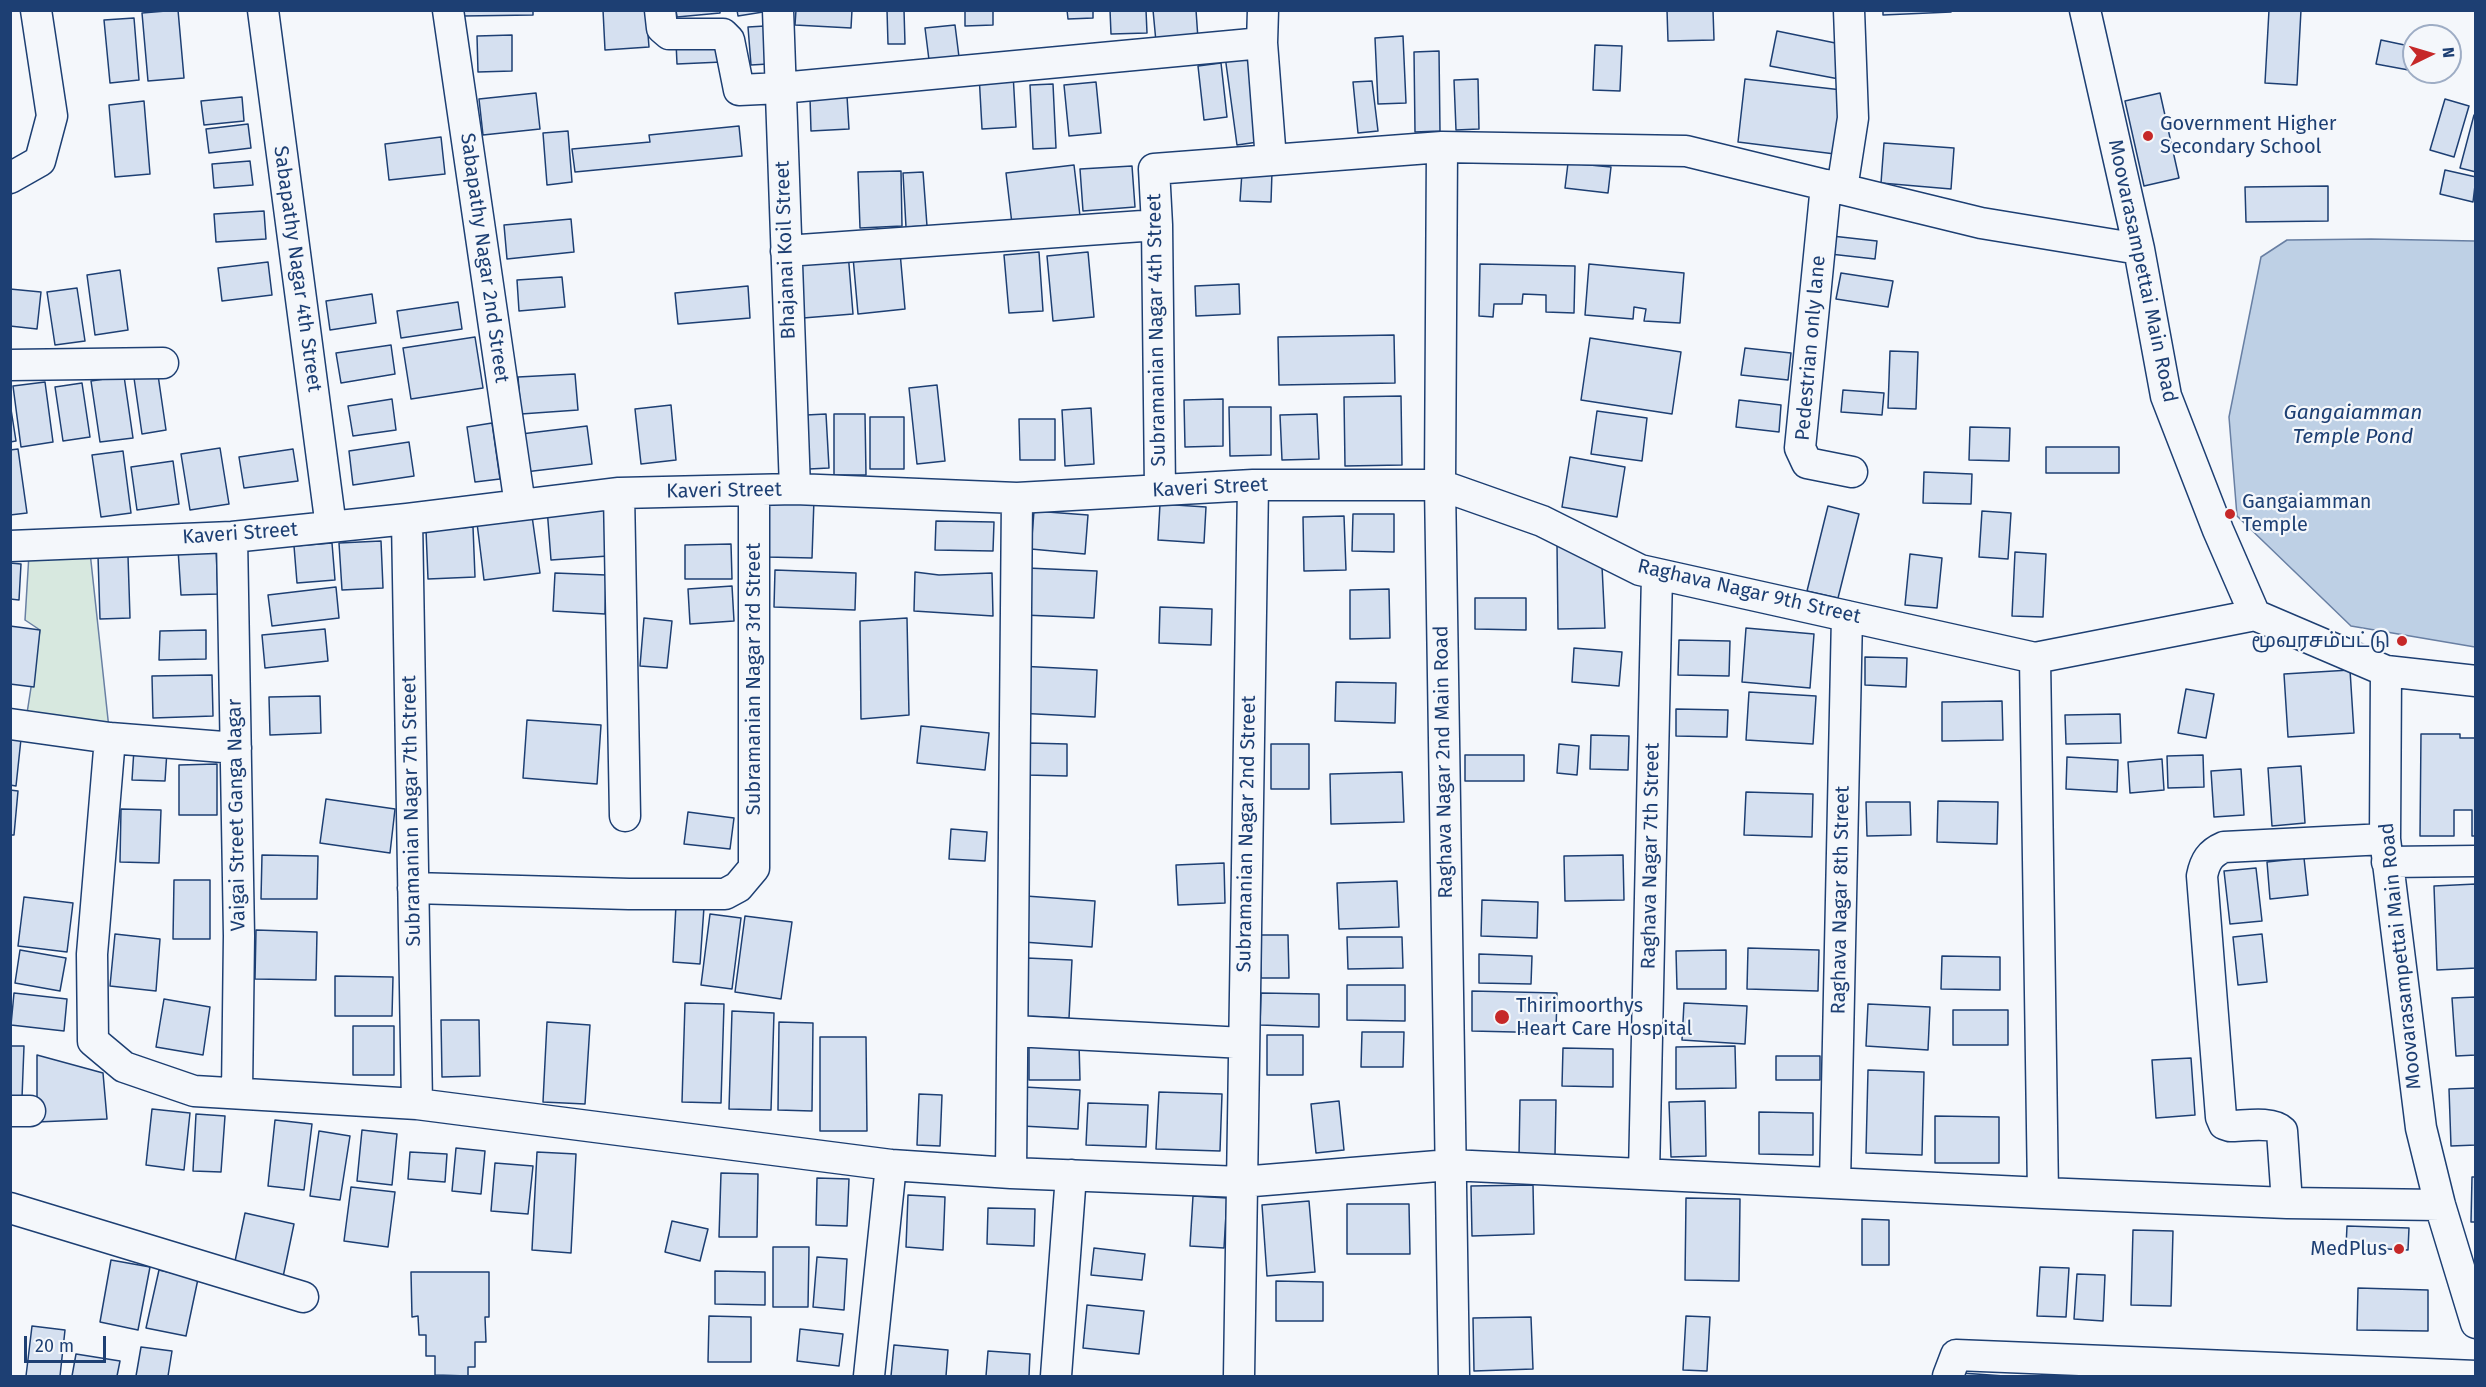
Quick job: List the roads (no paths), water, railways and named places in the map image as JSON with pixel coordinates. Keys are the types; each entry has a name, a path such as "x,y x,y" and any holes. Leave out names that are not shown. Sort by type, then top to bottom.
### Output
{"street":[{"path":"10,178 40,161 52,116 36,10"},
{"name":"Sabapathy Nagar 4th Street","path":"262,10 331,527"},
{"name":"Sabapathy Nagar 2nd Street","path":"448,10 520,505"},
{"path":"660,10 662,28 669,34 723,34 729,40 739,90 1262,43"},
{"name":"Bhajanai Koil Street","path":"778,10 795,489"},
{"path":"1263,10 1262,43 1271,160 1442,147 1686,151 1981,223 2139,249"},
{"path":"1834,187 1853,118 1849,10"},
{"name":"Moovarasampettai Main Road","path":"2085,10 2139,249 2166,396 2218,530 2255,615"},
{"name":"Raghava Nagar 2nd Main Road","path":"1442,147 1440,485 1454,1377"},
{"name":"Subramanian Nagar 4th Street","path":"1160,490 1154,170 1271,160"},
{"name":"Pedestrian only lane","path":"1834,187 1800,448 1807,463 1852,472"},
{"path":"786,251 1156,225"},
{"path":"10,365 162,363"},
{"name":"Kaveri Street","path":"10,546 232,537 619,494 795,489 1017,498 1253,485 1440,485"},
{"name":"Subramanian Nagar 2nd Street","path":"1239,1377 1253,485"},
{"name":"Raghava Nagar 9th Street","path":"1440,485 1542,521 1640,570 2035,658"},
{"name":"Subramanian Nagar 3rd Street","path":"413,888 629,894 725,894 738,887 754,868 754,490"},
{"path":"619,494 625,816"},
{"path":"1011,1173 1017,498"},
{"name":"Subramanian Nagar 7th Street","path":"407,519 417,1104"},
{"name":"Vaigai Street Ganga Nagar","path":"232,537 239,936 237,1093"},
{"name":"Raghava Nagar 7th Street","path":"1644,1174 1657,574"},
{"path":"2043,1193 2035,658 2255,615 2386,671 2475,681"},
{"name":"Raghava Nagar 8th Street","path":"1835,1183 1847,616"},
{"name":"Moovarasampettai Main Road","path":"2386,671 2386,851 2421,1128 2440,1205 2475,1323"},
{"path":"10,724 110,738 236,748"},
{"path":"110,738 92,954 93,1041 124,1067 194,1090 417,1104 891,1165 1011,1173 1241,1182 1450,1165 2287,1203 2440,1205"},
{"path":"2287,1203 2282,1131 2272,1126 2230,1126 2224,1124 2221,1117 2202,876 2205,862 2215,851 2224,847 2386,851 2475,861"},
{"path":"1013,1030 1244,1043"},
{"path":"869,1377 891,1165"},
{"path":"1056,1377 1071,1175"},
{"path":"10,1208 303,1298"},
{"path":"1948,1377 1956,1355 2475,1376"}],"water":[{"name":"Gangaiamman Temple Pond","path":"2287,240 2475,241 2475,647 2351,626 2237,516 2229,417 2261,257"}],"place":[{"name":"Government Higher Secondary School","path":"2148,136"},
{"name":"Gangaiamman Temple","path":"2230,514"},
{"name":"மூவரசம்பட்டு","path":"2402,641"},
{"name":"Thirimoorthys Heart Care Hospital","path":"1502,1017"},
{"name":"MedPlus","path":"2399,1249"}]}
